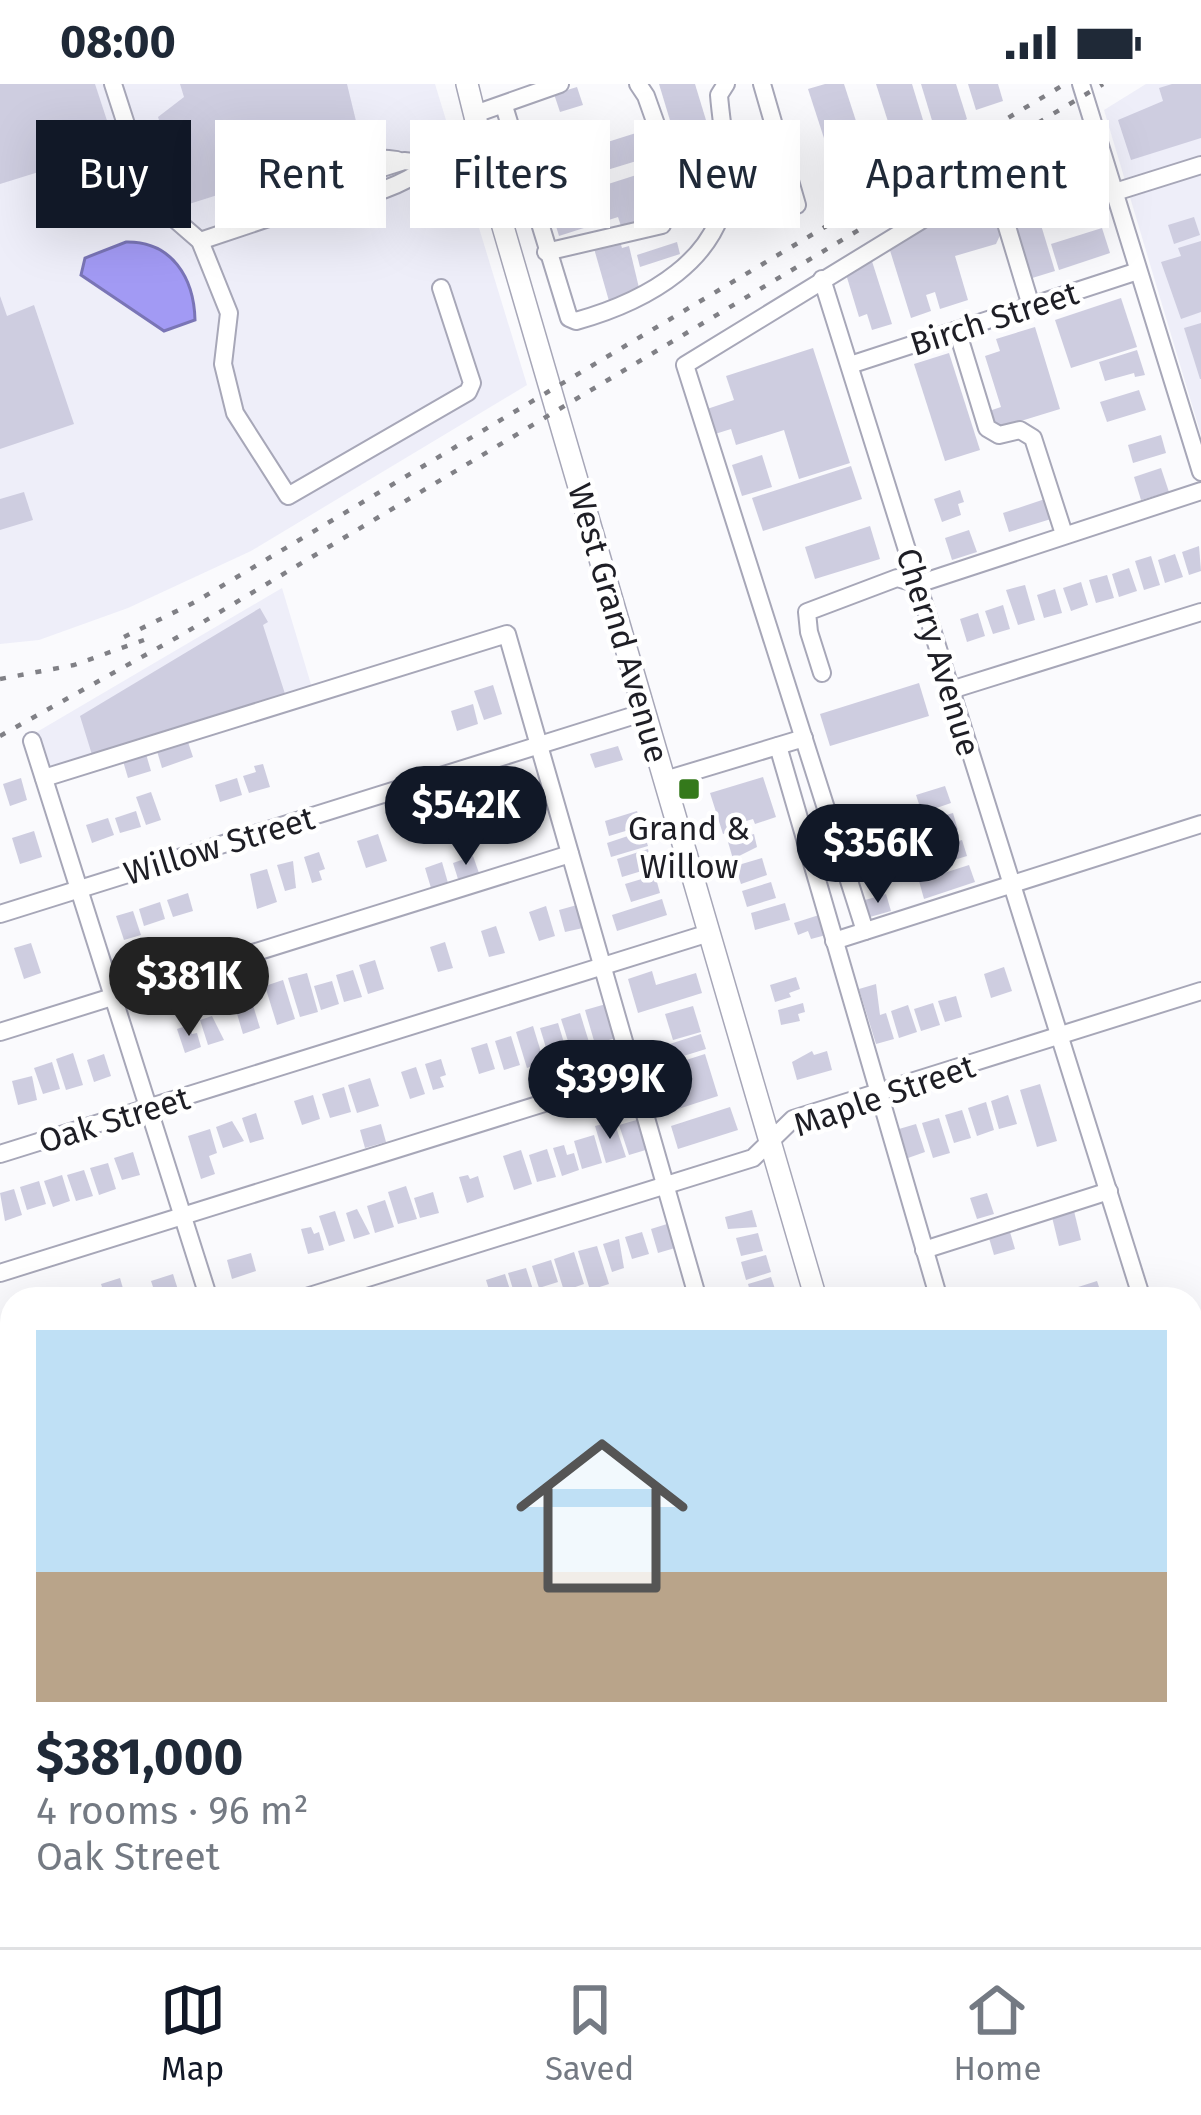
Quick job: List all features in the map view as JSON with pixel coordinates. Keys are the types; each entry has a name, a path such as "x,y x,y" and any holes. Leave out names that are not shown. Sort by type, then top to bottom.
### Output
{"main road":[{"name":"West Grand Avenue","path":"467,84 476,120"},
{"name":"West Grand Avenue","path":"506,228 813,1287"}],"street":[{"path":"113,84 134,149 140,188 200,241 229,313 224,364 236,413 288,496 468,392 472,382 441,288"},
{"path":"475,114 560,84"},
{"path":"638,84 655,120"},
{"path":"762,84 772,120"},
{"path":"1081,84 1201,472"},
{"path":"504,106 546,252 569,318 576,321 623,305 686,269 713,233 727,182 723,86"},
{"path":"1115,192 1201,164"},
{"path":"865,931 685,364 992,177 1031,306"},
{"path":"200,241 239,228"},
{"path":"546,252 649,228"},
{"name":"Birch Street","path":"850,365 1138,272"},
{"name":"Cherry Avenue","path":"822,279 1138,1287"},
{"path":"957,330 987,428 999,435 1020,430 1033,438 1064,534"},
{"path":"822,673 807,612 897,578 918,584 1201,491"},
{"path":"951,691 1201,612"},
{"path":"44,778 507,634 690,1287"},
{"name":"Willow Street","path":"0,914 645,712"},
{"path":"665,780 804,738"},
{"path":"32,741 205,1287"},
{"path":"778,746 935,1287"},
{"path":"834,940 1201,824"},
{"path":"0,1032 570,854"},
{"name":"Oak Street","path":"0,1154 709,933"},
{"name":"Maple Street","path":"338,1287 753,1158 793,1119 1201,991"},
{"path":"0,1273 634,1075"},
{"path":"924,1250 1109,1191"}],"shaded area":[{"path":"0,84 435,84 446,120 410,120 410,228 479,228 527,385 251,551 128,608 39,640 0,644"},
{"path":"1146,84 1201,84 1201,435 1109,120 1104,110"},
{"path":"126,242 156,248 177,265 190,290 195,320 164,331 81,275 85,258"},
{"path":"282,588 313,691 44,778 30,736"}],"building":[{"path":"0,84 95,84 107,120 36,120 36,173 0,184"},
{"path":"180,84 347,84 356,120 215,120 215,196 191,203 191,120 158,117 184,97"},
{"path":"659,84 695,84 706,120 670,120"},
{"path":"844,84 856,120 824,120 824,138 808,89"},
{"path":"876,84 912,84 923,120 887,120"},
{"path":"921,84 956,84 967,119 932,120"},
{"path":"968,84 998,84 1003,101 976,110"},
{"path":"1201,84 1201,138 1131,160 1118,120 1163,101 1159,88"},
{"path":"577,87 583,105 560,112 554,94"},
{"path":"634,134 634,162 610,169 610,141"},
{"path":"634,176 634,222 621,226 618,217 610,220 610,183"},
{"path":"1194,217 1200,235 1174,244 1168,225"},
{"path":"557,228 584,228 559,236"},
{"path":"928,228 1002,231 996,244 955,256 968,300 940,309 935,292 926,295 931,311 911,318 888,244"},
{"path":"1013,228 1042,228 1055,271 1029,279"},
{"path":"1102,228 1110,253 1059,270 1051,244"},
{"path":"619,238 622,248 629,246 640,292 609,301 593,245"},
{"path":"1201,241 1201,312 1181,319 1161,262 1181,256 1178,248"},
{"path":"677,242 680,254 640,267 637,255"},
{"path":"870,255 892,324 872,330 867,314 859,317 845,271"},
{"path":"0,296 7,316 34,305 74,424 0,449"},
{"path":"1121,298 1137,347 1071,368 1055,320"},
{"path":"1201,323 1201,379 1200,379 1184,328"},
{"path":"1035,327 1060,409 995,429 989,411 1001,407 985,356 1000,351 996,339"},
{"path":"813,348 850,463 799,479 784,430 736,445 731,429 715,434 707,409 734,400 726,376"},
{"path":"1137,350 1145,375 1135,377 1134,373 1105,381 1099,362"},
{"path":"949,353 980,450 945,461 914,364"},
{"path":"1139,390 1146,410 1107,422 1100,402"},
{"path":"1161,435 1166,453 1133,463 1128,445"},
{"path":"762,455 772,487 742,496 732,465"},
{"path":"851,466 862,499 763,531 752,498"},
{"path":"1161,468 1169,492 1141,500 1134,477"},
{"path":"960,490 961,515 942,522 934,499"},
{"path":"24,492 33,520 0,530 0,499"},
{"path":"1045,499 1051,519 1009,532 1003,513"},
{"path":"870,526 880,559 815,579 805,547"},
{"path":"969,530 977,552 952,560 945,538"},
{"path":"1199,546 1201,571 1189,575 1182,552"},
{"path":"1175,554 1183,577 1165,583 1158,560"},
{"path":"1151,556 1160,585 1144,590 1135,561"},
{"path":"1129,568 1137,591 1119,597 1112,574"},
{"path":"1107,575 1114,598 1096,603 1089,580"},
{"path":"1081,582 1088,605 1071,611 1063,588"},
{"path":"1025,585 1035,620 1018,625 1006,590"},
{"path":"1055,589 1062,613 1044,618 1037,595"},
{"path":"1003,605 1010,629 993,634 985,611"},
{"path":"260,608 268,622 263,625 286,697 93,758 80,716"},
{"path":"978,613 985,636 967,642 960,619"},
{"path":"919,683 929,716 830,746 820,714"},
{"path":"493,685 502,714 484,720 474,691"},
{"path":"473,704 478,724 457,731 451,711"},
{"path":"188,742 193,757 162,768 157,751"},
{"path":"618,746 623,760 595,768 590,754"},
{"path":"146,754 151,771 128,778 123,761"},
{"path":"263,764 270,787 249,793 243,776"},
{"path":"763,777 776,817 755,824 753,819 743,822 744,827 723,834 710,793"},
{"path":"21,778 27,800 10,806 3,784"},
{"path":"237,778 242,795 220,802 215,785"},
{"path":"542,781 551,809 536,814 533,805 526,807 520,788"},
{"path":"945,786 951,803 922,813 916,795"},
{"path":"151,792 161,820 146,825 136,797"},
{"path":"136,811 141,827 120,833 115,818"},
{"path":"637,811 642,826 609,836 605,821"},
{"path":"953,813 958,830 919,842 916,830 927,826 925,821"},
{"path":"108,818 114,835 92,843 86,825"},
{"path":"34,831 42,857 20,864 12,838"},
{"path":"643,831 648,846 611,857 607,843"},
{"path":"378,834 387,861 366,868 357,841"},
{"path":"754,834 757,847 733,859 728,842"},
{"path":"962,840 967,856 928,868 923,852"},
{"path":"648,849 645,870 622,877 617,859"},
{"path":"319,852 325,869 319,871 322,880 312,883 304,857"},
{"path":"473,856 479,873 458,879 453,863"},
{"path":"762,858 767,875 741,884 735,866"},
{"path":"293,861 296,888 285,891 277,865"},
{"path":"442,862 448,883 431,888 425,868"},
{"path":"969,865 975,882 924,899 919,881"},
{"path":"267,869 277,902 257,909 250,874"},
{"path":"655,875 660,893 631,902 625,884"},
{"path":"771,882 776,898 747,907 742,891"},
{"path":"188,893 193,911 173,917 167,900"},
{"path":"886,894 891,911 870,917 865,900"},
{"path":"662,899 667,915 617,931 612,915"},
{"path":"160,902 165,919 144,926 139,909"},
{"path":"785,903 790,920 755,930 751,913"},
{"path":"577,905 583,928 565,932 559,910"},
{"path":"546,906 555,936 539,941 529,912"},
{"path":"133,911 141,935 124,940 116,916"},
{"path":"819,915 826,935 811,939 808,931 798,935 794,923"},
{"path":"496,926 505,953 489,957 481,931"},
{"path":"445,942 453,968 438,972 430,947"},
{"path":"31,943 41,973 24,979 14,948"},
{"path":"375,960 384,989 368,994 359,965"},
{"path":"1004,967 1012,991 991,998 984,974"},
{"path":"353,970 362,997 344,1002 336,975"},
{"path":"652,971 656,985 696,973 702,993 638,1013 628,979"},
{"path":"307,973 318,1012 300,1017 288,978"},
{"path":"216,975 221,993 203,999 197,981"},
{"path":"796,977 800,989 775,1002 770,985"},
{"path":"283,980 295,1019 277,1025 265,986"},
{"path":"332,981 339,1004 321,1010 314,986"},
{"path":"876,984 880,1015 886,1013 894,1039 876,1044 859,989"},
{"path":"956,996 962,1017 945,1022 938,1001"},
{"path":"252,1002 260,1028 243,1034 235,1007"},
{"path":"803,1003 800,1021 781,1025 778,1010"},
{"path":"933,1003 940,1025 921,1031 914,1009"},
{"path":"606,1004 616,1038 609,1040 611,1047 597,1051 585,1010"},
{"path":"908,1005 917,1032 899,1038 891,1011"},
{"path":"693,1006 701,1032 673,1040 665,1014"},
{"path":"580,1013 593,1055 574,1060 561,1019"},
{"path":"212,1016 224,1040 208,1045 200,1020"},
{"path":"558,1023 569,1059 551,1064 540,1028"},
{"path":"189,1025 201,1047 185,1053 177,1029"},
{"path":"533,1026 544,1062 527,1068 516,1032"},
{"path":"701,1034 706,1049 661,1063 657,1048"},
{"path":"511,1036 520,1065 504,1070 495,1041"},
{"path":"487,1043 495,1069 479,1074 471,1048"},
{"path":"812,1051 814,1055 827,1051 832,1070 797,1080 792,1062"},
{"path":"73,1053 83,1085 66,1090 56,1059"},
{"path":"104,1054 111,1076 94,1082 87,1060"},
{"path":"705,1054 718,1096 669,1112 659,1079 664,1077 661,1068"},
{"path":"441,1059 444,1087 433,1090 425,1064"},
{"path":"52,1062 60,1089 43,1094 34,1068"},
{"path":"416,1067 425,1094 410,1099 401,1072"},
{"path":"32,1076 37,1100 18,1105 12,1081"},
{"path":"370,1078 379,1106 357,1113 348,1085"},
{"path":"1040,1084 1057,1141 1037,1147 1020,1090"},
{"path":"344,1087 351,1112 330,1118 322,1094"},
{"path":"313,1095 320,1119 302,1125 294,1101"},
{"path":"1008,1095 1017,1124 999,1129 991,1101"},
{"path":"986,1102 994,1130 977,1136 968,1108"},
{"path":"730,1107 738,1130 678,1149 671,1126"},
{"path":"962,1110 971,1138 954,1143 945,1115"},
{"path":"256,1113 264,1139 250,1143 242,1118"},
{"path":"939,1118 950,1153 933,1158 922,1123"},
{"path":"640,1119 649,1149 629,1155 619,1125"},
{"path":"232,1121 244,1141 223,1148 216,1127"},
{"path":"614,1121 626,1157 606,1163 595,1126"},
{"path":"381,1124 386,1142 365,1148 360,1130"},
{"path":"916,1124 925,1152 908,1158 899,1129"},
{"path":"210,1129 217,1153 209,1156 215,1174 201,1179 188,1136"},
{"path":"594,1135 602,1163 582,1169 574,1141"},
{"path":"564,1145 567,1155 574,1153 579,1170 562,1176 553,1148"},
{"path":"547,1149 556,1177 537,1182 529,1155"},
{"path":"521,1150 532,1184 514,1190 503,1156"},
{"path":"133,1152 140,1175 122,1180 114,1158"},
{"path":"108,1163 116,1189 99,1195 90,1168"},
{"path":"84,1170 93,1196 76,1201 67,1175"},
{"path":"62,1175 70,1201 53,1207 44,1181"},
{"path":"478,1176 484,1197 467,1203 459,1177 470,1179"},
{"path":"39,1181 46,1204 27,1210 20,1187"},
{"path":"406,1186 417,1219 398,1224 388,1192"},
{"path":"14,1189 22,1215 5,1221 0,1193"},
{"path":"433,1192 439,1213 420,1218 414,1198"},
{"path":"987,1193 994,1214 977,1219 970,1198"},
{"path":"385,1200 394,1227 375,1233 367,1206"},
{"path":"357,1209 370,1234 354,1239 346,1213"},
{"path":"752,1210 757,1227 728,1229 725,1217"},
{"path":"335,1211 345,1241 329,1246 319,1216"},
{"path":"1074,1211 1081,1240 1059,1246 1052,1217"},
{"path":"667,1224 675,1248 658,1253 651,1229"},
{"path":"311,1227 314,1234 319,1232 324,1250 308,1254 301,1229"},
{"path":"642,1232 649,1254 632,1259 625,1237"},
{"path":"1010,1232 1015,1249 994,1255 989,1238"},
{"path":"758,1233 763,1251 741,1256 736,1238"},
{"path":"619,1239 624,1268 612,1272 603,1244"},
{"path":"597,1246 609,1284 589,1287 578,1251"},
{"path":"574,1252 584,1284 563,1287 554,1259"},
{"path":"251,1253 256,1271 232,1279 227,1260"},
{"path":"766,1255 771,1272 746,1280 741,1262"},
{"path":"551,1260 558,1282 539,1287 532,1266"},
{"path":"526,1268 532,1287 512,1287 508,1273"},
{"path":"173,1274 177,1287 153,1287 151,1281"},
{"path":"505,1274 509,1287 488,1287 486,1280"},
{"path":"771,1277 774,1287 749,1287"},
{"path":"120,1278 123,1287 102,1287"}],"railway":[{"path":"124,637 195,602 1065,84"},
{"path":"0,736 183,634 1103,84"},
{"path":"0,679 74,665 144,640"}],"place":[{"name":"Grand & Willow","path":"689,789"}]}
